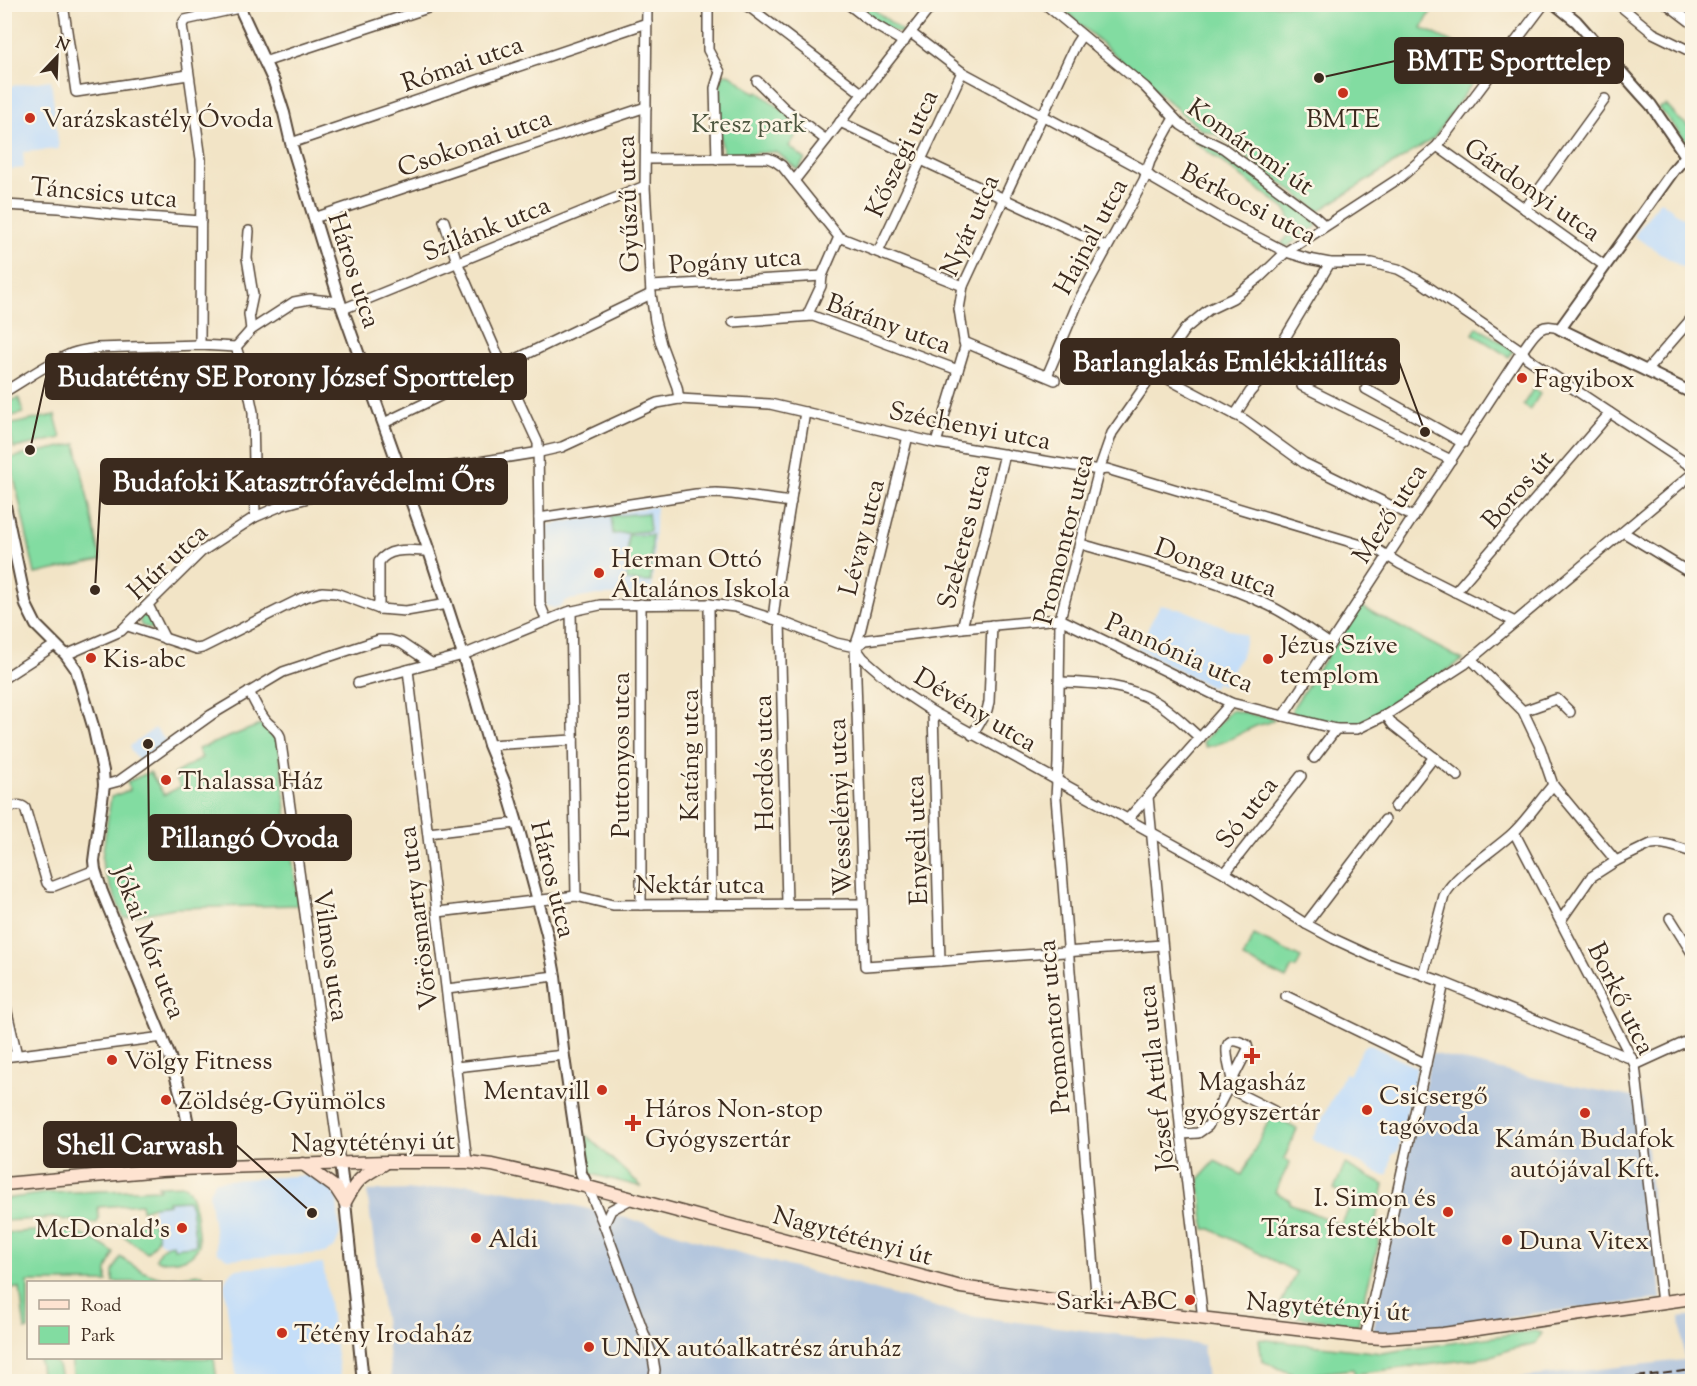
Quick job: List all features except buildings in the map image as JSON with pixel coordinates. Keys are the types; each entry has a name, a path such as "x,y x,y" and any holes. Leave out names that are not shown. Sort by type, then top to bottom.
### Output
{"main road":[{"path":"303,1164 336,1188 345,1202 362,1176 387,1162"},
{"name":"Nagytétényi út","path":"4,1184 197,1168 340,1163 466,1162 501,1167 588,1187 961,1287 1097,1306 1365,1337 1443,1334 1692,1298"}],"street":[{"path":"63,4 76,92 188,75"},
{"path":"264,62 440,4"},
{"name":"Gyűszű utca","path":"647,4 645,186 651,290 655,321 679,399"},
{"path":"708,4 708,50 720,72 715,88 717,159"},
{"path":"743,4 863,94"},
{"path":"848,4 875,25 904,42"},
{"path":"794,181 933,4"},
{"name":"Komáromi út","path":"1045,4 1145,87 1181,125 1223,148 1325,226"},
{"name":"Promontor utca","path":"1097,1306 1056,780 1060,620 1099,470 1112,433 1185,329 1208,310 1233,298 1260,277 1286,252 1401,177 1437,147 1544,4"},
{"path":"1555,4 1576,21 1651,105 1689,154 1560,329 1692,393"},
{"path":"1618,4 1653,33 1692,52"},
{"path":"1667,4 1692,23"},
{"path":"200,345 201,159 182,25 185,20 239,6"},
{"name":"Háros utca","path":"239,6 274,82 341,305 402,472 447,604 489,745 506,786 538,900 555,976 581,1173 604,1226 653,1358 655,1370 653,1382"},
{"name":"Római utca","path":"291,144 647,23"},
{"name":"Bérkocsi utca","path":"911,33 962,72 1147,173 1217,216 1286,252 1309,260 1330,263 1372,263 1398,269 1426,285 1522,351 1527,358 1692,466"},
{"name":"Nyár utca","path":"936,443 965,347 959,309 963,286 1076,44 1083,35"},
{"name":"Kőszegi utca","path":"878,252 962,72"},
{"path":"757,81 784,108 826,140"},
{"path":"1525,209 1605,99"},
{"name":"Csokonai utca","path":"315,218 646,107"},
{"name":"Hajnal utca","path":"964,342 1051,378 1080,298 1174,118"},
{"path":"840,122 1107,247"},
{"name":"Gárdonyi utca","path":"1437,147 1605,266"},
{"path":"645,159 768,158 782,166 839,237 963,286"},
{"name":"Szilánk utca","path":"341,305 457,262 645,186"},
{"name":"Táncsics utca","path":"4,205 201,221"},
{"path":"444,221 457,262 538,443 540,452 540,604 547,621"},
{"path":"249,231 248,258 253,295 249,314 251,330"},
{"path":"807,316 839,237"},
{"path":"1235,415 1258,383 1330,263"},
{"name":"Pogány utca","path":"651,290 822,276"},
{"path":"384,423 503,367 651,290"},
{"path":"237,347 251,330 294,302 310,299 341,305"},
{"name":"Bárány utca","path":"733,322 813,316 958,370"},
{"path":"1646,371 1692,318"},
{"name":"Mező utca","path":"1283,716 1522,351 1540,328 1548,325 1560,329"},
{"path":"4,392 61,358 82,350 200,345 237,347"},
{"path":"237,347 253,412 255,517"},
{"path":"1155,372 1235,415 1304,463 1414,518"},
{"path":"1302,386 1451,460"},
{"path":"1366,389 1463,442"},
{"name":"Széchenyi utca","path":"402,472 410,473 562,447 657,403 679,399 770,404 936,443 1099,470 1107,469 1367,546 1383,552 1400,564 1515,622"},
{"name":"Hordós utca","path":"787,904 777,586 805,412"},
{"name":"Boros út","path":"1455,592 1610,413"},
{"name":"Lévay utca","path":"855,647 908,436"},
{"name":"Szekeres utca","path":"962,628 1005,454"},
{"name":"Húr utca","path":"66,655 128,626 201,552 255,517 283,505 402,472"},
{"name":"Pannónia utca","path":"1060,620 1231,703 1336,729 1357,729 1386,715 1471,659 1692,474"},
{"path":"1684,482 1692,489"},
{"path":"539,518 696,494 716,493 791,502"},
{"name":"Jókai Mór utca","path":"4,501 26,606 36,625 66,655 79,676 100,757 104,785 95,848 95,870 102,892 163,1037 181,1096 197,1168"},
{"path":"1623,532 1692,574"},
{"name":"Donga utca","path":"1081,544 1209,582 1260,601 1330,644"},
{"path":"379,609 379,562 382,557 394,551 429,551"},
{"path":"128,626 190,648 202,648 302,598 322,592 336,593 379,609 406,611 447,604"},
{"name":"Puttonyos utca","path":"641,604 641,905"},
{"path":"357,683 463,655 571,611 600,605 710,604 735,607 777,620 836,643 855,647 866,640 962,628 1060,620"},
{"name":"Katáng utca","path":"710,604 711,905"},
{"path":"148,605 165,639"},
{"path":"571,611 576,896"},
{"path":"972,735 987,710 989,702 992,625"},
{"path":"104,785 119,781 211,715 283,672 379,640 401,643 431,663"},
{"path":"4,678 55,645"},
{"name":"Dévény utca","path":"855,647 863,658 901,691 933,712 1225,873 1334,939 1373,957 1444,983 1634,1062"},
{"name":"Wesselényi utca","path":"855,647 865,966 938,961"},
{"path":"1471,659 1523,711 1540,747 1553,785 1616,861"},
{"name":"Vörösmarty utca","path":"408,670 466,1162"},
{"path":"1059,682 1101,684 1137,694 1163,707 1200,738"},
{"name":"Vilmos utca","path":"249,692 268,723 278,730 280,735 340,1163"},
{"path":"1523,711 1557,699 1570,712"},
{"path":"1127,820 1231,703"},
{"name":"Enyedi utca","path":"933,712 938,961"},
{"path":"1386,715 1393,725 1458,776"},
{"path":"1314,758 1336,729"},
{"path":"489,745 573,740"},
{"path":"1395,807 1434,757"},
{"name":"Só utca","path":"1225,873 1300,776"},
{"path":"1423,975 1443,896 1447,890 1514,832 1553,785"},
{"name":"József Attila utca","path":"1148,798 1181,1134 1203,1319"},
{"path":"4,809 17,806 25,808 47,883 50,886 95,870"},
{"path":"1306,924 1385,820"},
{"path":"428,833 517,823"},
{"name":"Borkő utca","path":"1514,832 1634,1062 1662,1303"},
{"path":"1561,920 1591,877 1616,861 1657,843 1692,852"},
{"name":"Nektár utca","path":"438,912 576,896 613,905 863,904"},
{"path":"1670,918 1692,953"},
{"path":"938,961 1162,945"},
{"path":"447,989 555,976"},
{"path":"1365,1337 1444,983"},
{"path":"1286,996 1426,1064"},
{"path":"4,999 17,1055"},
{"path":"4,1057 163,1037"},
{"path":"1634,1062 1692,1039"},
{"path":"456,1067 564,1055"},
{"path":"1181,1134 1198,1133 1208,1126 1230,1084 1274,1111"},
{"path":"161,1170 177,1150 188,1128"},
{"path":"340,1163 363,1382"},
{"path":"604,1226 612,1210 631,1199"}],"shaded area":[{"name":"Varázskastély Óvoda","path":"51,80 59,149 23,152 24,168 5,170 5,87"},
{"path":"1660,200 1692,225 1692,254 1683,268 1634,236"},
{"name":"Herman Ottó Általános Iskola","path":"656,506 652,594 596,595 564,601 563,605 555,608 545,606 546,525"},
{"path":"1160,605 1184,610 1246,636 1243,653 1223,686 1216,682 1213,688 1137,649"},
{"path":"155,728 167,742 139,761 130,746"},
{"name":"Csicsergő tagóvoda","path":"1369,1044 1417,1068 1398,1151 1392,1155 1388,1174 1384,1176 1312,1139 1345,1073 1349,1075 1363,1047"},
{"path":"1432,1053 1529,1077 1642,1099 1661,1299 1528,1314 1449,1330 1373,1333 1389,1242"},
{"path":"311,1175 330,1186 337,1198 340,1235 335,1247 325,1253 228,1259 217,1252 209,1193 214,1181"},
{"path":"468,1184 530,1195 638,1221 737,1252 969,1316 1203,1345 1207,1381 392,1381 367,1191 422,1190"},
{"path":"188,1200 196,1243 193,1246 174,1248 173,1244 165,1245 158,1240 153,1206 167,1201"},
{"path":"323,1264 341,1381 237,1381 224,1284 227,1277 235,1269"},
{"path":"1692,1316 1692,1381 1488,1381 1684,1360 1680,1318"}],"green space":[{"path":"853,5 868,5 902,31 900,33 887,29"},
{"name":"BMTE","path":"1058,5 1431,5 1434,6 1422,28 1490,58 1433,139 1319,211 1217,135 1200,129"},
{"name":"Kresz park","path":"723,75 731,75 756,94 758,92 803,125 789,146 805,159 798,170 774,152 724,155 718,104 720,84"},
{"path":"1666,105 1692,129 1692,143 1685,140 1659,108"},
{"path":"1188,137 1210,146 1299,207 1315,220 1317,226 1286,247 1282,243 1294,227 1285,209"},
{"path":"1477,327 1514,350 1509,357 1473,334"},
{"path":"1533,389 1540,394 1530,410 1523,405"},
{"path":"19,398 23,413 5,418 5,403"},
{"path":"55,415 61,438 14,448 8,425"},
{"path":"76,444 101,560 35,574 10,458"},
{"path":"648,513 650,531 613,534 611,516"},
{"path":"628,535 652,535 651,582 627,581"},
{"path":"1360,606 1463,660 1386,710 1354,724 1343,726 1324,723 1293,714 1292,709"},
{"path":"147,611 156,628 154,629 142,626 140,623 140,616"},
{"path":"1231,710 1274,719 1226,741 1206,747 1203,742"},
{"path":"265,723 278,736 299,905 174,908 124,918 103,869 102,858 111,797 130,790 127,782 150,772 164,795 180,787 174,774 202,758 198,749"},
{"path":"1254,935 1301,958 1296,968 1292,967 1286,979 1243,958"},
{"path":"1271,1116 1297,1129 1284,1159 1290,1162 1275,1192 1290,1200 1289,1203 1341,1225 1354,1198 1334,1189 1345,1164 1384,1185 1376,1219 1382,1229 1358,1325 1276,1314 1296,1272 1211,1229 1205,1229 1199,1179 1215,1161 1242,1175"},
{"path":"585,1134 642,1187 587,1173"},
{"path":"185,1185 194,1205 199,1245 192,1255 177,1260 159,1261 156,1259 160,1250 167,1245 173,1244 174,1248 196,1244 188,1200 168,1201 169,1204 142,1210 141,1204 98,1207 99,1219 96,1224 52,1218 5,1221 5,1199 48,1193 160,1189 158,1186"},
{"path":"152,1222 157,1231 157,1239 147,1253 110,1226"},
{"path":"48,1230 68,1232 98,1242 114,1253 107,1270 107,1281 27,1281 27,1329 25,1330 20,1288 5,1289 5,1233"},
{"path":"120,1257 150,1275 166,1278 200,1274 203,1275 205,1281 113,1281 113,1272"},
{"path":"1534,1331 1542,1333 1536,1343 1489,1357 1355,1374 1353,1369 1297,1376 1262,1361 1259,1339 1382,1353"},
{"path":"39,1359 56,1363 61,1381 42,1381"},
{"path":"71,1359 214,1359 217,1381 74,1381"}],"railway":[{"path":"1596,1382 1692,1370"}],"place":[{"name":"BMTE Sporttelep","path":"1319,78"},
{"name":"BMTE","path":"1343,93"},
{"name":"Varázskastély Óvoda","path":"30,118"},
{"name":"Fagyibox","path":"1522,378"},
{"name":"Barlanglakás Emlékkiállítás","path":"1425,432"},
{"name":"Budatétény SE Porony József Sporttelep","path":"30,450"},
{"name":"Herman Ottó Általános Iskola","path":"599,573"},
{"name":"Budafoki Katasztrófavédelmi Őrs","path":"95,590"},
{"name":"Kis-abc","path":"91,658"},
{"name":"Jézus Szíve templom","path":"1268,659"},
{"name":"Pillangó Óvoda","path":"148,744"},
{"name":"Thalassa Ház","path":"166,780"},
{"name":"Magasház gyógyszertár","path":"1252,1056"},
{"name":"Völgy Fitness","path":"112,1060"},
{"name":"Mentavill","path":"602,1090"},
{"name":"Zöldség-Gyümölcs","path":"166,1100"},
{"name":"Csicsergő tagóvoda","path":"1367,1110"},
{"name":"Kámán Budafok autójával Kft.","path":"1585,1113"},
{"name":"Háros Non-stop Gyógyszertár","path":"633,1123"},
{"name":"I. Simon és Társa festékbolt","path":"1448,1212"},
{"name":"Shell Carwash","path":"312,1213"},
{"name":"McDonald's","path":"182,1228"},
{"name":"Aldi","path":"476,1238"},
{"name":"Duna Vitex","path":"1507,1240"},
{"name":"Sarki ABC","path":"1190,1300"},
{"name":"Tétény Irodaház","path":"282,1333"},
{"name":"UNIX autóalkatrész áruház","path":"589,1347"}]}
